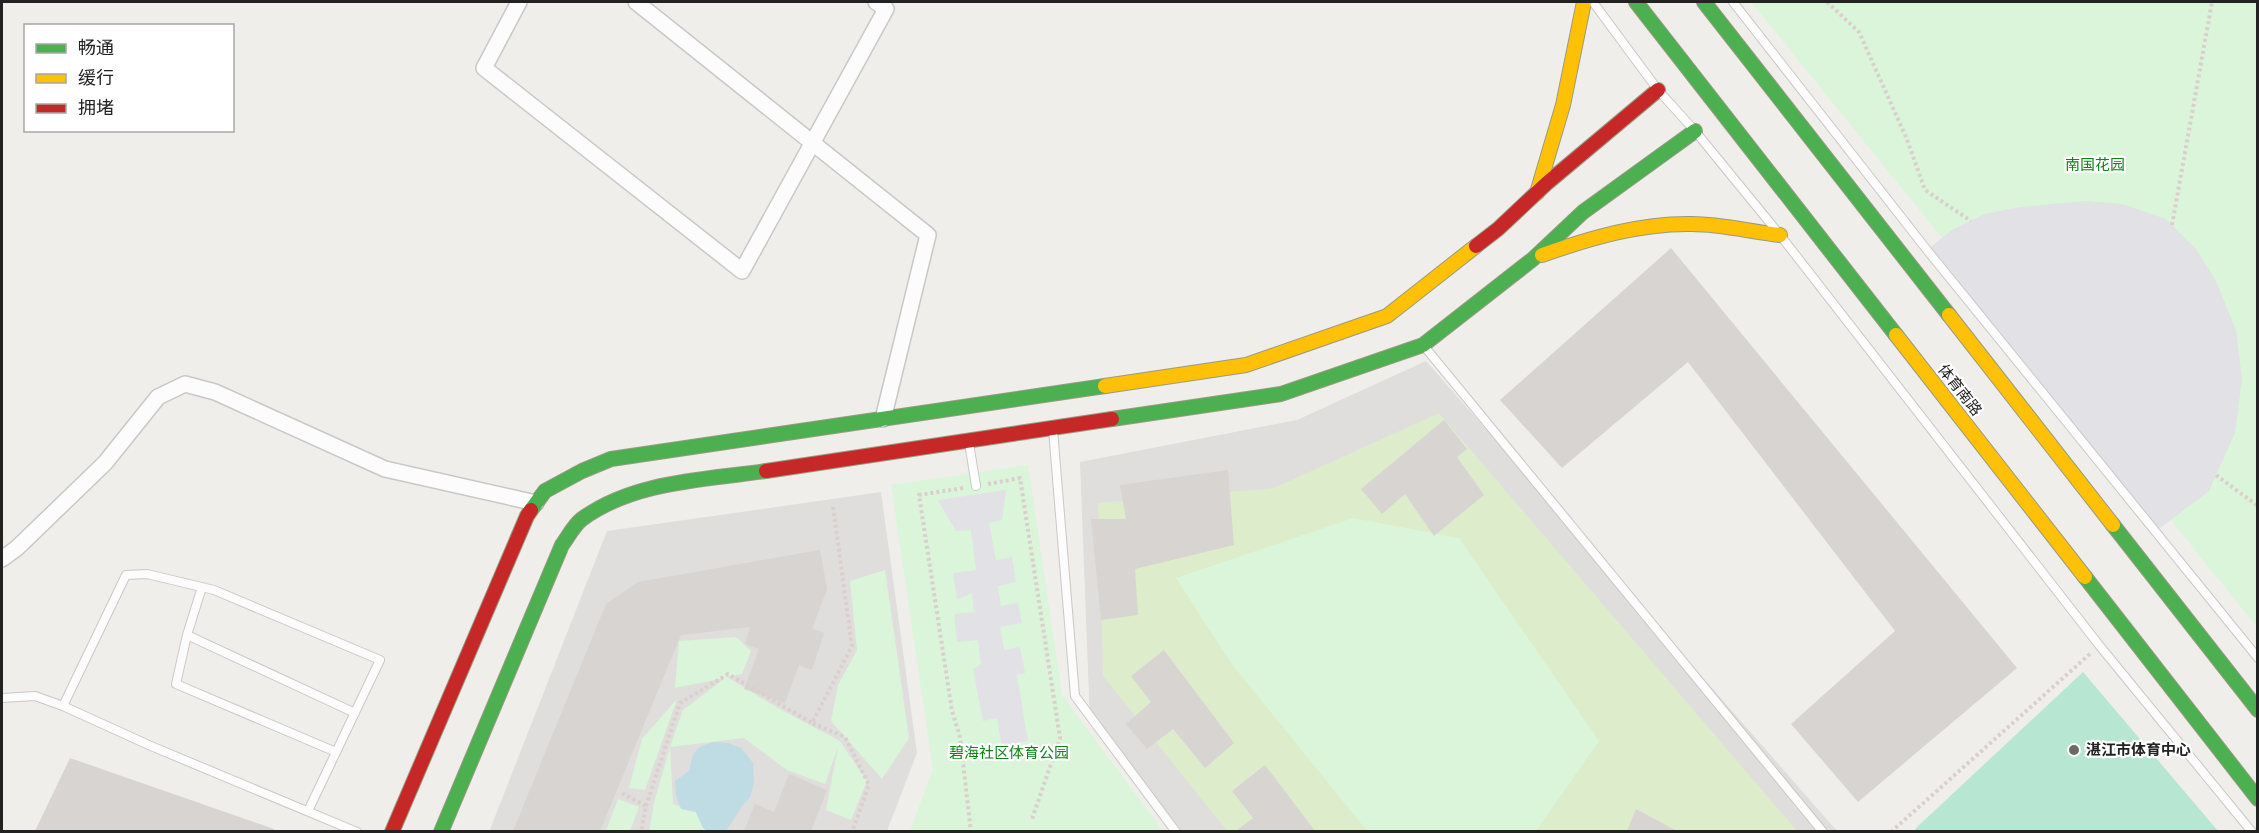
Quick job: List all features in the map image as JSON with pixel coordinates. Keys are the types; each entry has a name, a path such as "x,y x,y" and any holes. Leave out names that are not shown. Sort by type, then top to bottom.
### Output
{"street":[{"path":"519,2 484,68 742,271 814,144 886,9 876,2"},
{"path":"636,2 928,236 884,419"},
{"path":"1537,193 1563,105 1584,2"},
{"name":"体育南路","path":"1636,2 2258,799"},
{"path":"1704,2 2258,710"},
{"path":"392,831 516,540 527,516 545,491 582,471 611,459 1246,365 1324,339 1387,316 1498,230 1537,193 1658,90"},
{"path":"441,831 562,545 580,520 617,500 646,489 1281,394 1423,345 1533,259 1583,212 1695,131"},
{"path":"1533,259 1577,243 1652,228 1692,224 1780,235"},
{"path":"2,559 17,548 105,463 158,397 185,384 215,392 385,469 536,503"}],"lane":[{"path":"1593,2 1658,90 1695,131 1780,235 2099,645 2252,831"},
{"path":"1733,2 1927,250 2258,658"},
{"path":"1423,345 1823,831"},
{"path":"1052,428 1075,696 1176,831"},
{"path":"969,440 976,486"},
{"path":"63,706 126,575 147,574 214,590 380,660 308,811"},
{"path":"202,587 187,635 176,684 336,752"},
{"path":"187,635 355,713"},
{"path":"2,698 35,696 63,706 151,746 357,831"}],"path":[{"path":"1827,2 1859,32 1906,136 1925,190 1971,221"},
{"path":"2172,225 2212,2"},
{"path":"2216,475 2258,506"},
{"path":"971,831 960,737 952,711 919,495 1020,478 1060,738 1032,819"},
{"path":"812,723 852,646 833,507"},
{"path":"1891,831 2099,645"},
{"path":"641,831 646,806 680,703 728,674 812,723 845,737 869,785 852,831"},
{"path":"622,793 646,806"}],"shaded area":[{"path":"2086,201 2122,204 2166,219 2196,249 2216,281 2236,330 2242,379 2235,433 2209,491 2155,532 1927,250 1952,230 1985,214 2020,207"},
{"path":"1426,361 1837,831 1175,831 1090,722 1080,462 1297,420"},
{"path":"1006,490 1002,520 989,523 996,560 1012,557 1016,582 998,586 1001,606 1018,603 1022,623 1000,627 1004,650 1020,647 1025,673 1017,675 1028,741 1002,746 997,718 983,721 973,669 981,664 978,640 957,642 954,614 974,612 972,593 957,600 953,573 976,570 971,530 956,531 938,500"},
{"path":"881,492 917,753 887,831 489,832 607,531"}],"green space":[{"name":"南国花园","path":"1751,2 2257,2 2257,627"},
{"path":"1439,413 1797,831 1227,831 1103,676 1098,503 1274,488"},
{"name":"碧海社区体育公园","path":"1028,465 1062,695 1163,831 910,831 933,769 891,485"},
{"path":"1353,518 1459,538 1599,741 1536,831 1367,831 1231,663 1176,578"},
{"path":"885,570 909,738 882,779 831,721 838,685 857,650 850,581"},
{"path":"736,637 751,651 742,674 727,677 776,707 840,741 867,781 851,820 826,810 838,747 825,784 787,770 744,738 670,747 683,710 725,678 675,688 679,641"},
{"name":"湛江市体育中心","path":"2083,672 2218,831 1915,831 1916,828"},
{"path":"677,699 645,790 629,788 642,739"},
{"path":"670,747 673,804 696,812 706,831 649,832 654,803"},
{"path":"618,799 639,807 630,831 606,831"}],"water":[{"path":"713,742 728,743 741,748 753,763 754,784 750,798 726,831 707,831 703,828 696,812 681,809 676,795 675,781 689,771 695,752 702,746"}],"building":[{"path":"1671,248 2017,668 1858,802 1791,724 1895,631 1688,362 1562,468 1500,400"},
{"path":"1444,420 1467,449 1457,457 1484,495 1434,536 1405,494 1382,514 1361,489"},
{"path":"1228,470 1234,545 1135,569 1138,615 1101,620 1091,519 1126,519 1120,485"},
{"path":"820,550 827,589 812,629 824,633 812,670 799,665 785,703 744,689 759,649 745,644 750,627 681,635 600,831 513,831 606,604 638,582"},
{"path":"1164,650 1234,743 1205,768 1173,729 1147,749 1126,724 1151,702 1131,676"},
{"path":"70,758 274,829 274,831 35,831"},
{"path":"1265,765 1315,831 1236,831 1253,818 1232,791"},
{"path":"789,774 827,790 811,831 744,831 755,804 774,812"},
{"path":"1636,809 1677,831 1627,831"}],"traffic: fast":[{"path":"1636,2 1896,335"},
{"path":"1704,2 1949,315"},
{"path":"1112,419 1281,394 1423,345 1533,259 1583,212 1695,131"},
{"path":"531,510 545,491 582,471 611,459 1105,386"},
{"path":"441,832 562,545 576,524 602,506 647,489 694,480 766,471"},
{"path":"2113,525 2258,710"},
{"path":"2085,577 2258,799"}],"traffic: slow":[{"path":"1537,193 1563,105 1584,2"},
{"path":"1542,255 1616,233 1673,224 1714,225 1780,235"},
{"path":"1105,386 1246,365 1387,316 1476,246"},
{"path":"1949,315 2113,525"},
{"path":"1896,335 2085,577"}],"traffic: jam":[{"path":"1476,246 1658,90"},
{"path":"766,471 1112,419"},
{"path":"392,832 531,510"}],"place":[{"name":"湛江市体育中心","path":"2074,750"}]}
